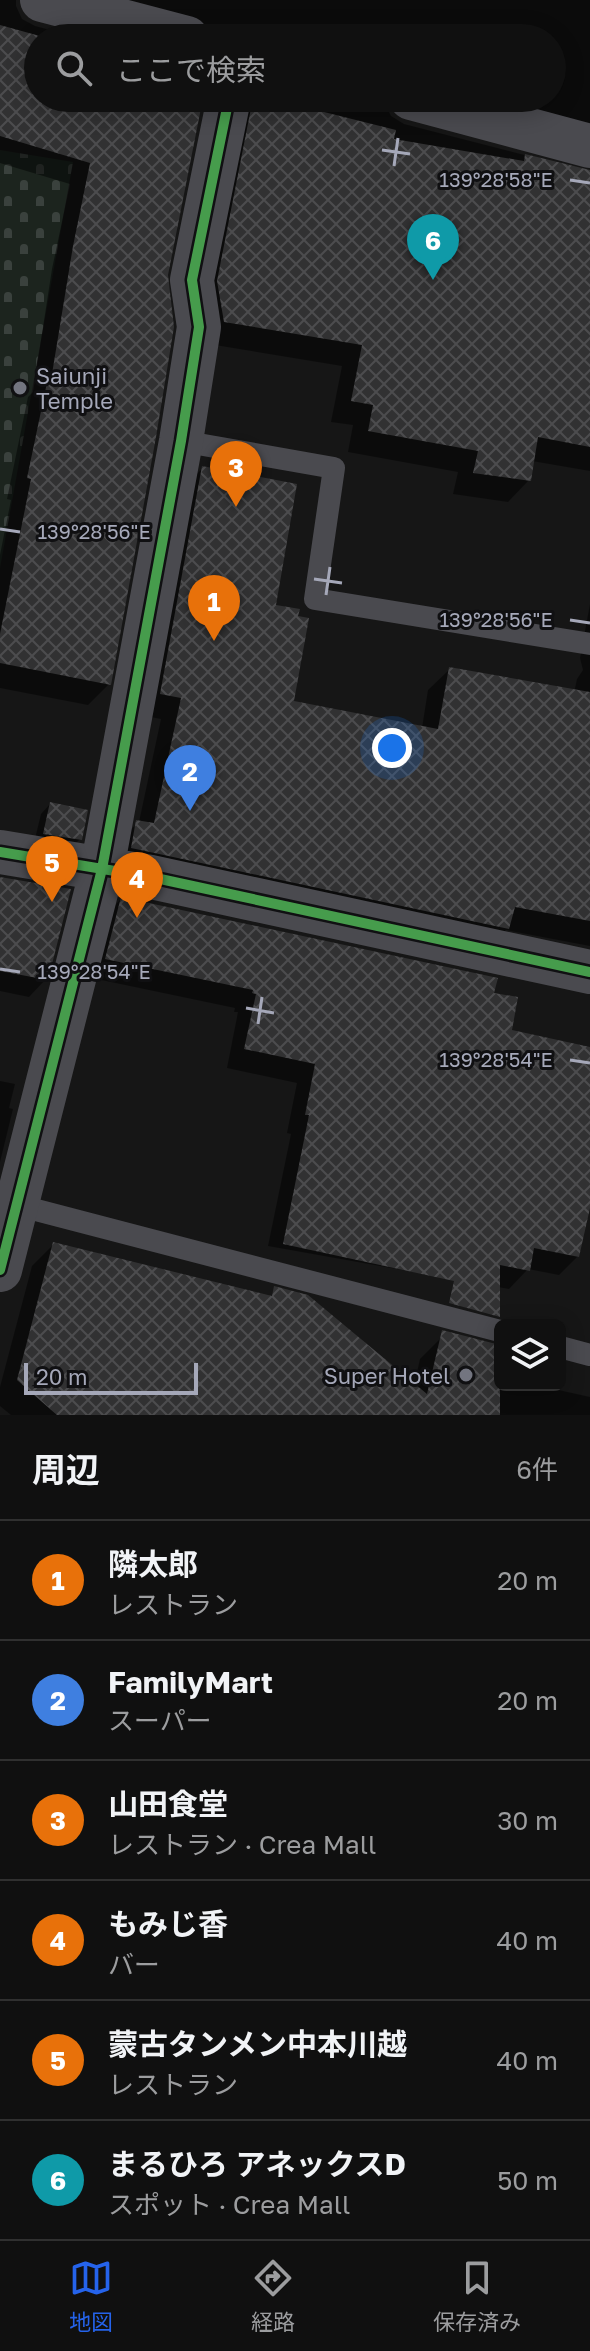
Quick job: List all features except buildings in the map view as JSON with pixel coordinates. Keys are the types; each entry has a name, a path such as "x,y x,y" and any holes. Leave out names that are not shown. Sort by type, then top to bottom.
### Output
{"street":[{"path":"42,0 134,24"},
{"path":"0,1270 102,869 181,441 199,327 192,280 226,112"},
{"path":"463,112 590,146"},
{"path":"0,852 102,869 590,972"}],"lane":[{"path":"181,441 334,468 315,599 590,644"},
{"path":"17,1205 494,1329"},
{"path":"566,1349 590,1355"}],"green space":[{"name":"Saiunji Temple","path":"0,150 73,162 0,568"}],"cycle path":[{"path":"0,1270 102,869 181,441 199,327 192,280 226,112"},
{"path":"0,852 151,877 590,972"}],"place":[{"name":"まるひろ アネックスD","path":"433,280"},
{"name":"Saiunji Temple","path":"20,388"},
{"name":"山田食堂","path":"236,507"},
{"name":"隣太郎","path":"214,641"},
{"name":"FamilyMart","path":"190,811"},
{"name":"蒙古タンメン中本川越","path":"52,902"},
{"name":"もみじ香","path":"137,918"},
{"name":"Super Hotel","path":"466,1375"}]}
